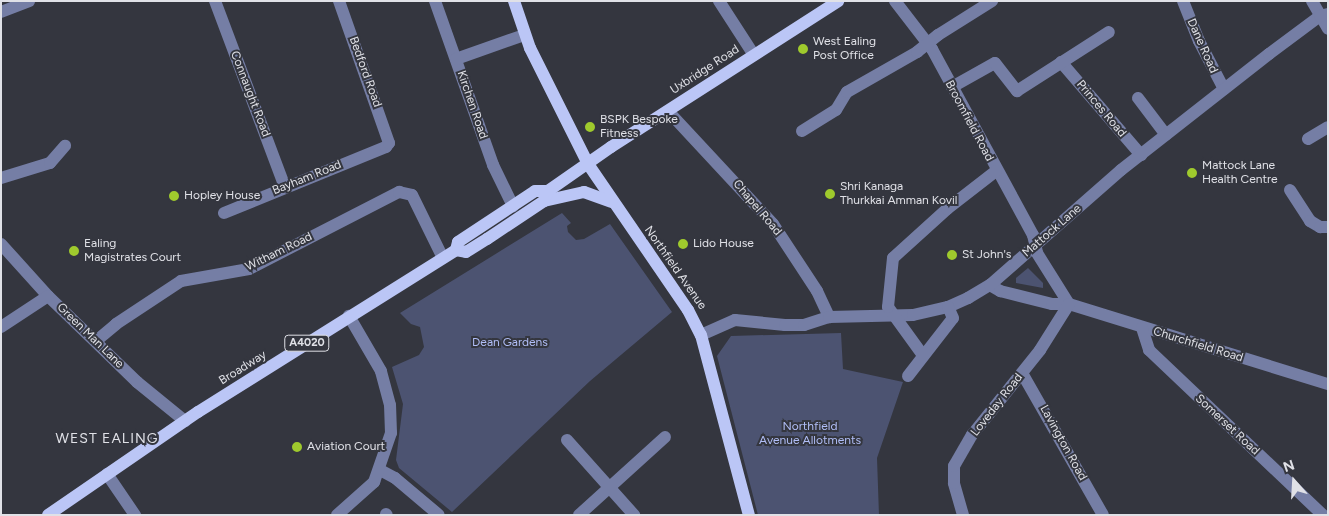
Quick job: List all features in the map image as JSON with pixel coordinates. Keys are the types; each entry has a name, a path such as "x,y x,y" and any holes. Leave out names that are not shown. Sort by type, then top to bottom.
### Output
{"main road":[{"name":"Northfield Avenue","path":"514,1 524,35 588,164 688,310 701,335 749,515"},
{"name":"Uxbridge Road","path":"588,164 838,1"},
{"name":"Broadway","path":"48,515 185,421 349,316 456,250 466,252 588,164"},
{"name":"Broadway","path":"456,250 458,242 536,191 546,196"},
{"path":"546,196 584,192 613,203"}],"street":[{"path":"1,12 29,1"},
{"name":"Connaught Road","path":"215,1 285,187"},
{"name":"Bedford Road","path":"339,1 390,139 389,143"},
{"name":"Kirchen Road","path":"436,1 492,165 513,206"},
{"path":"719,1 754,55"},
{"name":"Broomfield Road","path":"895,1 928,43 996,171 1033,235 1035,245"},
{"path":"802,131 838,107 847,92 917,52 992,1"},
{"name":"Dane Road","path":"1183,1 1199,41 1224,89"},
{"path":"1312,1 1324,15 1328,28"},
{"name":"Mattock Lane","path":"701,335 735,320 804,325 829,317 893,317 948,307 990,284 1140,155 1224,89 1324,15"},
{"path":"952,87 995,63 1017,91 1110,32"},
{"path":"456,59 524,35"},
{"name":"Princes Road","path":"1061,62 1140,155"},
{"path":"1138,98 1166,136"},
{"name":"Chapel Road","path":"668,111 773,224 817,290 829,317"},
{"path":"1308,139 1326,130"},
{"name":"Bayham Road","path":"225,214 285,187 386,147 389,143"},
{"path":"1,178 50,163 65,146"},
{"path":"922,354 913,338 893,317 888,307 888,294 894,258 947,209 996,171"},
{"path":"1290,190 1310,221 1320,227 1328,227"},
{"name":"Witham Road","path":"96,341 116,324 180,281 243,271 399,192 412,196 443,258"},
{"name":"Green Man Lane","path":"1,244 48,296 137,382 185,421"},
{"path":"1035,245 1069,304"},
{"name":"Churchfield Road","path":"990,284 1000,291 1052,304 1069,304 1328,384"},
{"path":"1,327 48,296"},
{"name":"Loveday Road","path":"963,515 954,483 954,466 972,435 1022,373 1069,304"},
{"path":"908,376 922,354 952,318 948,307"},
{"path":"337,515 354,503 380,470 390,433 390,405 382,371 349,316"},
{"name":"Somerset Road","path":"1142,328 1149,350 1323,515"},
{"name":"Lavington Road","path":"1022,373 1103,515"},
{"path":"579,515 665,437"},
{"path":"567,440 634,515"},
{"path":"380,470 395,478 439,515"},
{"path":"107,474 135,515"}],"green space":[{"name":"Dean Gardens","path":"562,213 571,223 567,226 568,232 576,240 584,239 610,224 672,312 590,381 452,512 399,468 396,460 403,404 392,367 419,355 424,347 420,327 411,324 400,313"},
{"path":"1028,268 1043,283 1043,288 1016,283 1016,278"},
{"name":"Northfield Avenue Allotments","path":"841,333 843,369 903,382 877,458 879,515 758,515 717,356 731,336"}],"place":[{"name":"West Ealing Post Office","path":"803,49"},
{"name":"BSPK Bespoke Fitness","path":"590,127"},
{"name":"Mattock Lane Health Centre","path":"1192,173"},
{"name":"Shri Kanaga Thurkkai Amman Kovil","path":"830,194"},
{"name":"Hopley House","path":"174,196"},
{"name":"Lido House","path":"683,244"},
{"name":"Ealing Magistrates Court","path":"74,251"},
{"name":"St John's","path":"952,255"},
{"name":"Aviation Court","path":"297,447"}],"district":[{"name":"WEST EALING","path":"107,439"}]}
